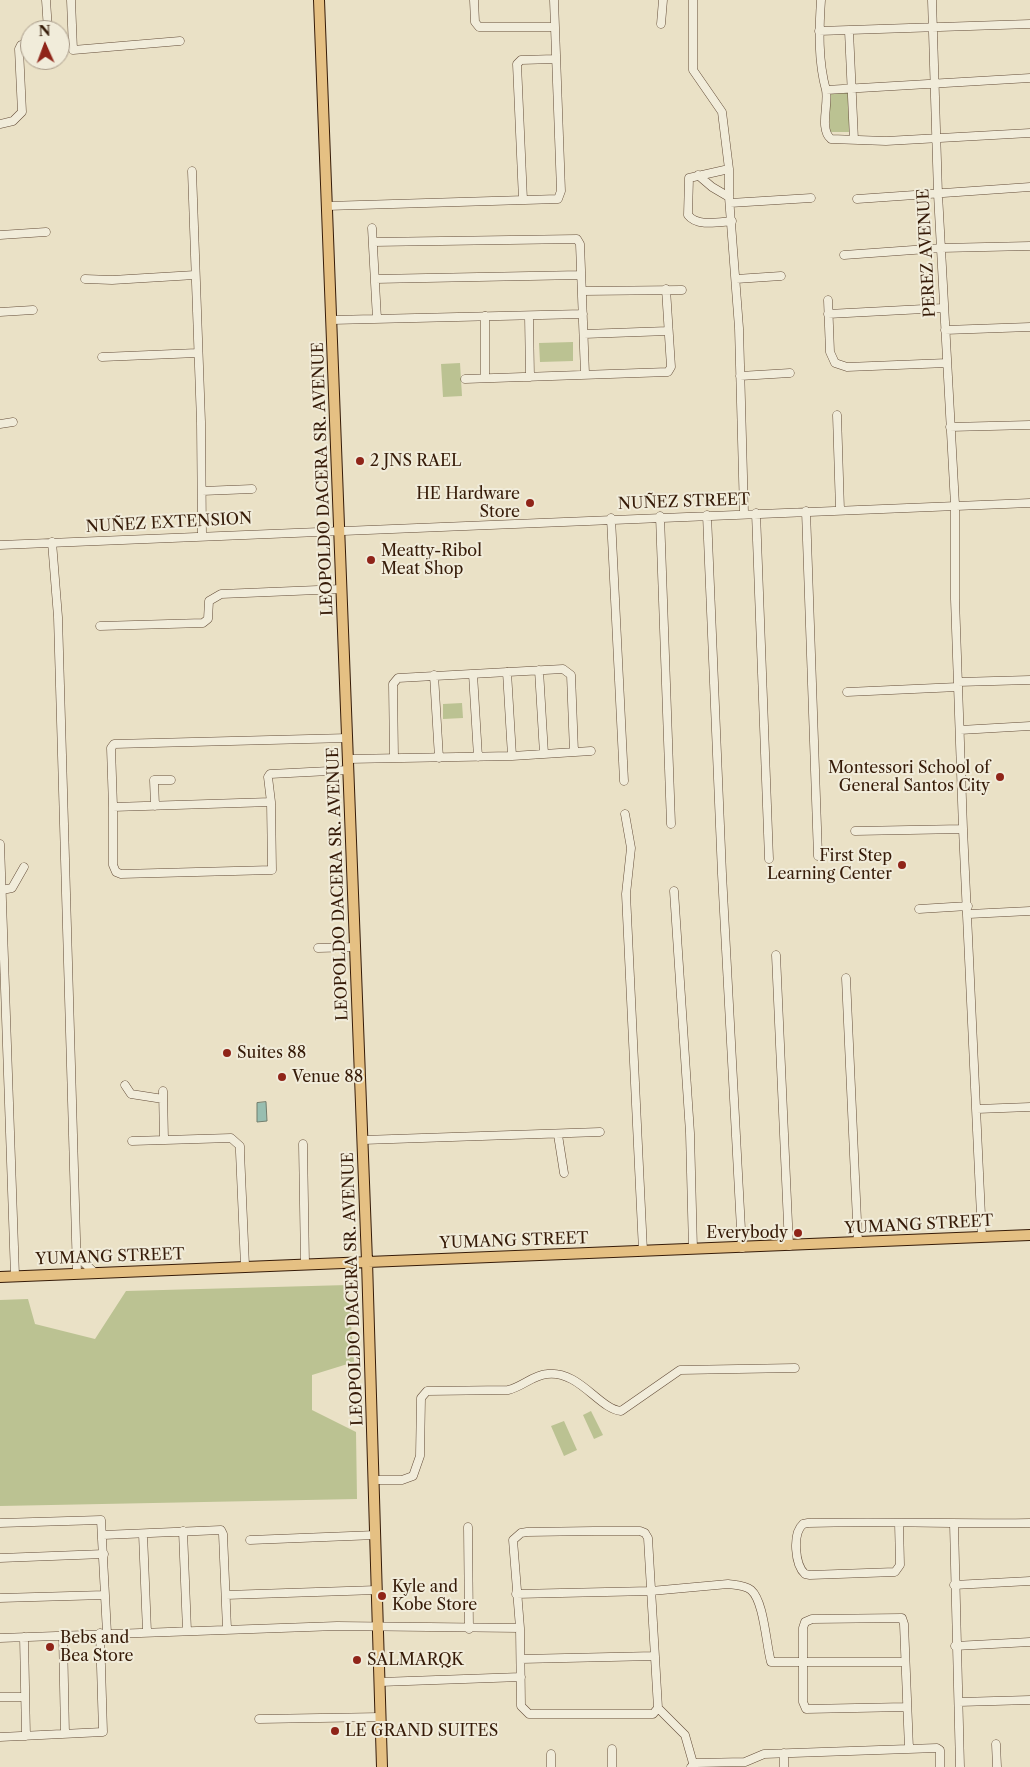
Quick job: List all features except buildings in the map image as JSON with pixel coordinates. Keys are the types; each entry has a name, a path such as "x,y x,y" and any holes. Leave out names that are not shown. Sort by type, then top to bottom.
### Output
{"main road":[{"name":"LEOPOLDO DACERA SR. AVENUE","path":"319,0 368,1262 382,1767"},
{"name":"YUMANG STREET","path":"0,1277 1030,1235"}],"street":[{"path":"46,0 47,20"},
{"path":"71,0 73,50 180,41"},
{"path":"474,0 475,22 479,27 554,27"},
{"path":"327,206 558,199 561,194 554,0"},
{"path":"661,24 663,0"},
{"path":"693,0 693,70 722,112 729,169 736,279 744,513"},
{"path":"821,0 819,31 821,78 826,90 827,136 834,140 854,140 1030,133"},
{"name":"PEREZ AVENUE","path":"932,0 943,308 955,505 963,829 982,1237"},
{"path":"819,31 1030,24"},
{"path":"849,31 854,140"},
{"path":"0,124 13,121 22,112 20,47"},
{"path":"523,200 517,64 521,60 555,60"},
{"path":"826,90 1030,78"},
{"path":"729,169 691,177 687,182 689,217 702,222 732,221"},
{"path":"192,171 196,232 195,275 202,535"},
{"path":"698,175 712,188 730,200 811,198"},
{"path":"858,199 1030,187"},
{"path":"372,228 377,319"},
{"path":"0,235 46,232"},
{"path":"373,242 575,238 580,244 586,374"},
{"path":"844,255 941,248 1030,246"},
{"path":"85,279 121,280 195,275"},
{"path":"375,279 581,275"},
{"path":"736,279 781,276"},
{"path":"465,379 668,372 672,367 666,289"},
{"path":"582,291 682,290"},
{"path":"828,300 830,352 832,359 841,366 947,363"},
{"path":"828,314 943,308"},
{"path":"0,312 33,310"},
{"path":"332,320 583,314"},
{"path":"485,316 485,378"},
{"path":"529,316 530,377"},
{"path":"945,330 1030,327"},
{"path":"584,334 668,331"},
{"path":"102,356 197,352"},
{"path":"740,376 790,373"},
{"path":"837,415 840,510"},
{"path":"0,424 13,422"},
{"path":"950,427 1030,425"},
{"path":"202,492 252,489"},
{"name":"NUÑEZ STREET","path":"340,531 707,514 1030,503"},
{"path":"806,511 818,856"},
{"path":"756,513 769,859"},
{"path":"707,514 719,803 742,1248"},
{"path":"660,516 671,824"},
{"path":"611,518 624,781"},
{"name":"NUÑEZ EXTENSION","path":"0,545 202,535 340,531"},
{"path":"52,542 58,617 77,1273"},
{"path":"100,626 203,623 208,619 209,601 221,594 342,589"},
{"path":"394,758 393,684 401,677 563,668 571,676 574,752"},
{"path":"539,670 544,754"},
{"path":"507,672 512,756"},
{"path":"473,674 478,757"},
{"path":"434,676 439,758"},
{"path":"847,692 1030,680"},
{"path":"960,730 1030,726"},
{"path":"348,738 114,744 111,748 113,865 116,872 121,874 272,870 271,802 268,777 270,774 349,770"},
{"path":"348,759 512,756 591,751"},
{"path":"155,806 154,780 171,780"},
{"path":"113,807 271,802"},
{"path":"625,814 631,848 626,894 644,1251"},
{"path":"855,831 963,829"},
{"path":"0,844 15,1276"},
{"path":"2,890 12,888 24,866"},
{"path":"674,891 690,1133 692,1250"},
{"path":"919,909 1030,911"},
{"path":"318,948 356,947"},
{"path":"776,955 789,1246"},
{"path":"846,978 858,1243"},
{"path":"125,1085 131,1094 163,1095 164,1140"},
{"path":"977,1109 1030,1107"},
{"path":"363,1140 558,1135 600,1132"},
{"path":"558,1135 564,1173"},
{"path":"132,1141 232,1138 240,1146 245,1266"},
{"path":"303,1144 305,1264"},
{"path":"77,1256 94,1272"},
{"path":"374,1480 402,1480 413,1476 420,1456 421,1398 427,1391 508,1390 520,1387 538,1376 555,1374 564,1376 588,1389 614,1409 621,1411 680,1370 697,1368 795,1368"},
{"path":"0,1523 98,1519 102,1523 105,1595 104,1730 100,1733 0,1737"},
{"path":"899,1523 900,1565 895,1572 810,1576 805,1574 799,1566 798,1535 803,1524 865,1521 954,1524 1030,1523"},
{"path":"954,1524 955,1646 959,1702 960,1767"},
{"path":"468,1527 470,1628"},
{"path":"183,1531 187,1631"},
{"path":"103,1534 222,1531 227,1630"},
{"path":"658,1708 653,1714 529,1714 521,1706 520,1628 512,1544 516,1536 527,1532 643,1532 648,1538 658,1708 685,1735 692,1765 745,1762 758,1755 784,1753 939,1748 940,1767"},
{"path":"143,1534 147,1632"},
{"path":"250,1540 376,1535"},
{"path":"0,1558 104,1554"},
{"path":"954,1585 1030,1581"},
{"path":"516,1594 651,1591 728,1584 750,1588 758,1599 771,1662 905,1662"},
{"path":"226,1596 377,1590"},
{"path":"0,1598 105,1595"},
{"path":"906,1707 808,1710 803,1702 803,1628 808,1620 895,1617 904,1620 909,1749"},
{"path":"0,1638 104,1633 378,1626 520,1628"},
{"path":"63,1636 65,1734"},
{"path":"24,1637 26,1736"},
{"path":"955,1646 1030,1642"},
{"path":"521,1659 655,1656"},
{"path":"380,1682 521,1677"},
{"path":"0,1697 25,1696"},
{"path":"959,1702 1030,1700"},
{"path":"259,1719 381,1717"},
{"path":"996,1744 997,1767"},
{"path":"612,1749 612,1767"},
{"path":"784,1753 784,1767"},
{"path":"551,1754 551,1767"}],"shaded area":[{"path":"829,93 849,93 849,132 830,132"},
{"path":"573,342 573,361 540,362 539,343"},
{"path":"460,363 462,396 443,397 441,364"},
{"path":"462,703 463,718 443,719 443,704"},
{"path":"266,1102 267,1121 257,1122 257,1103"},
{"path":"348,1285 354,1362 312,1375 312,1410 356,1432 357,1499 0,1506 0,1300 28,1299 35,1324 95,1339 126,1291"},
{"path":"591,1411 603,1435 594,1439 583,1415"},
{"path":"564,1421 577,1450 564,1456 551,1426"}],"place":[{"name":"2 JNS RAEL","path":"360,461"},
{"name":"HE Hardware Store","path":"530,503"},
{"name":"Meatty-Ribol Meat Shop","path":"371,560"},
{"name":"Montessori School of General Santos City","path":"1000,777"},
{"name":"First Step Learning Center","path":"902,865"},
{"name":"Suites 88","path":"227,1053"},
{"name":"Venue 88","path":"282,1077"},
{"name":"Everybody","path":"798,1233"},
{"name":"Kyle and Kobe Store","path":"382,1596"},
{"name":"Bebs and Bea Store","path":"50,1647"},
{"name":"SALMARQK","path":"357,1660"},
{"name":"LE GRAND SUITES","path":"335,1731"}]}
